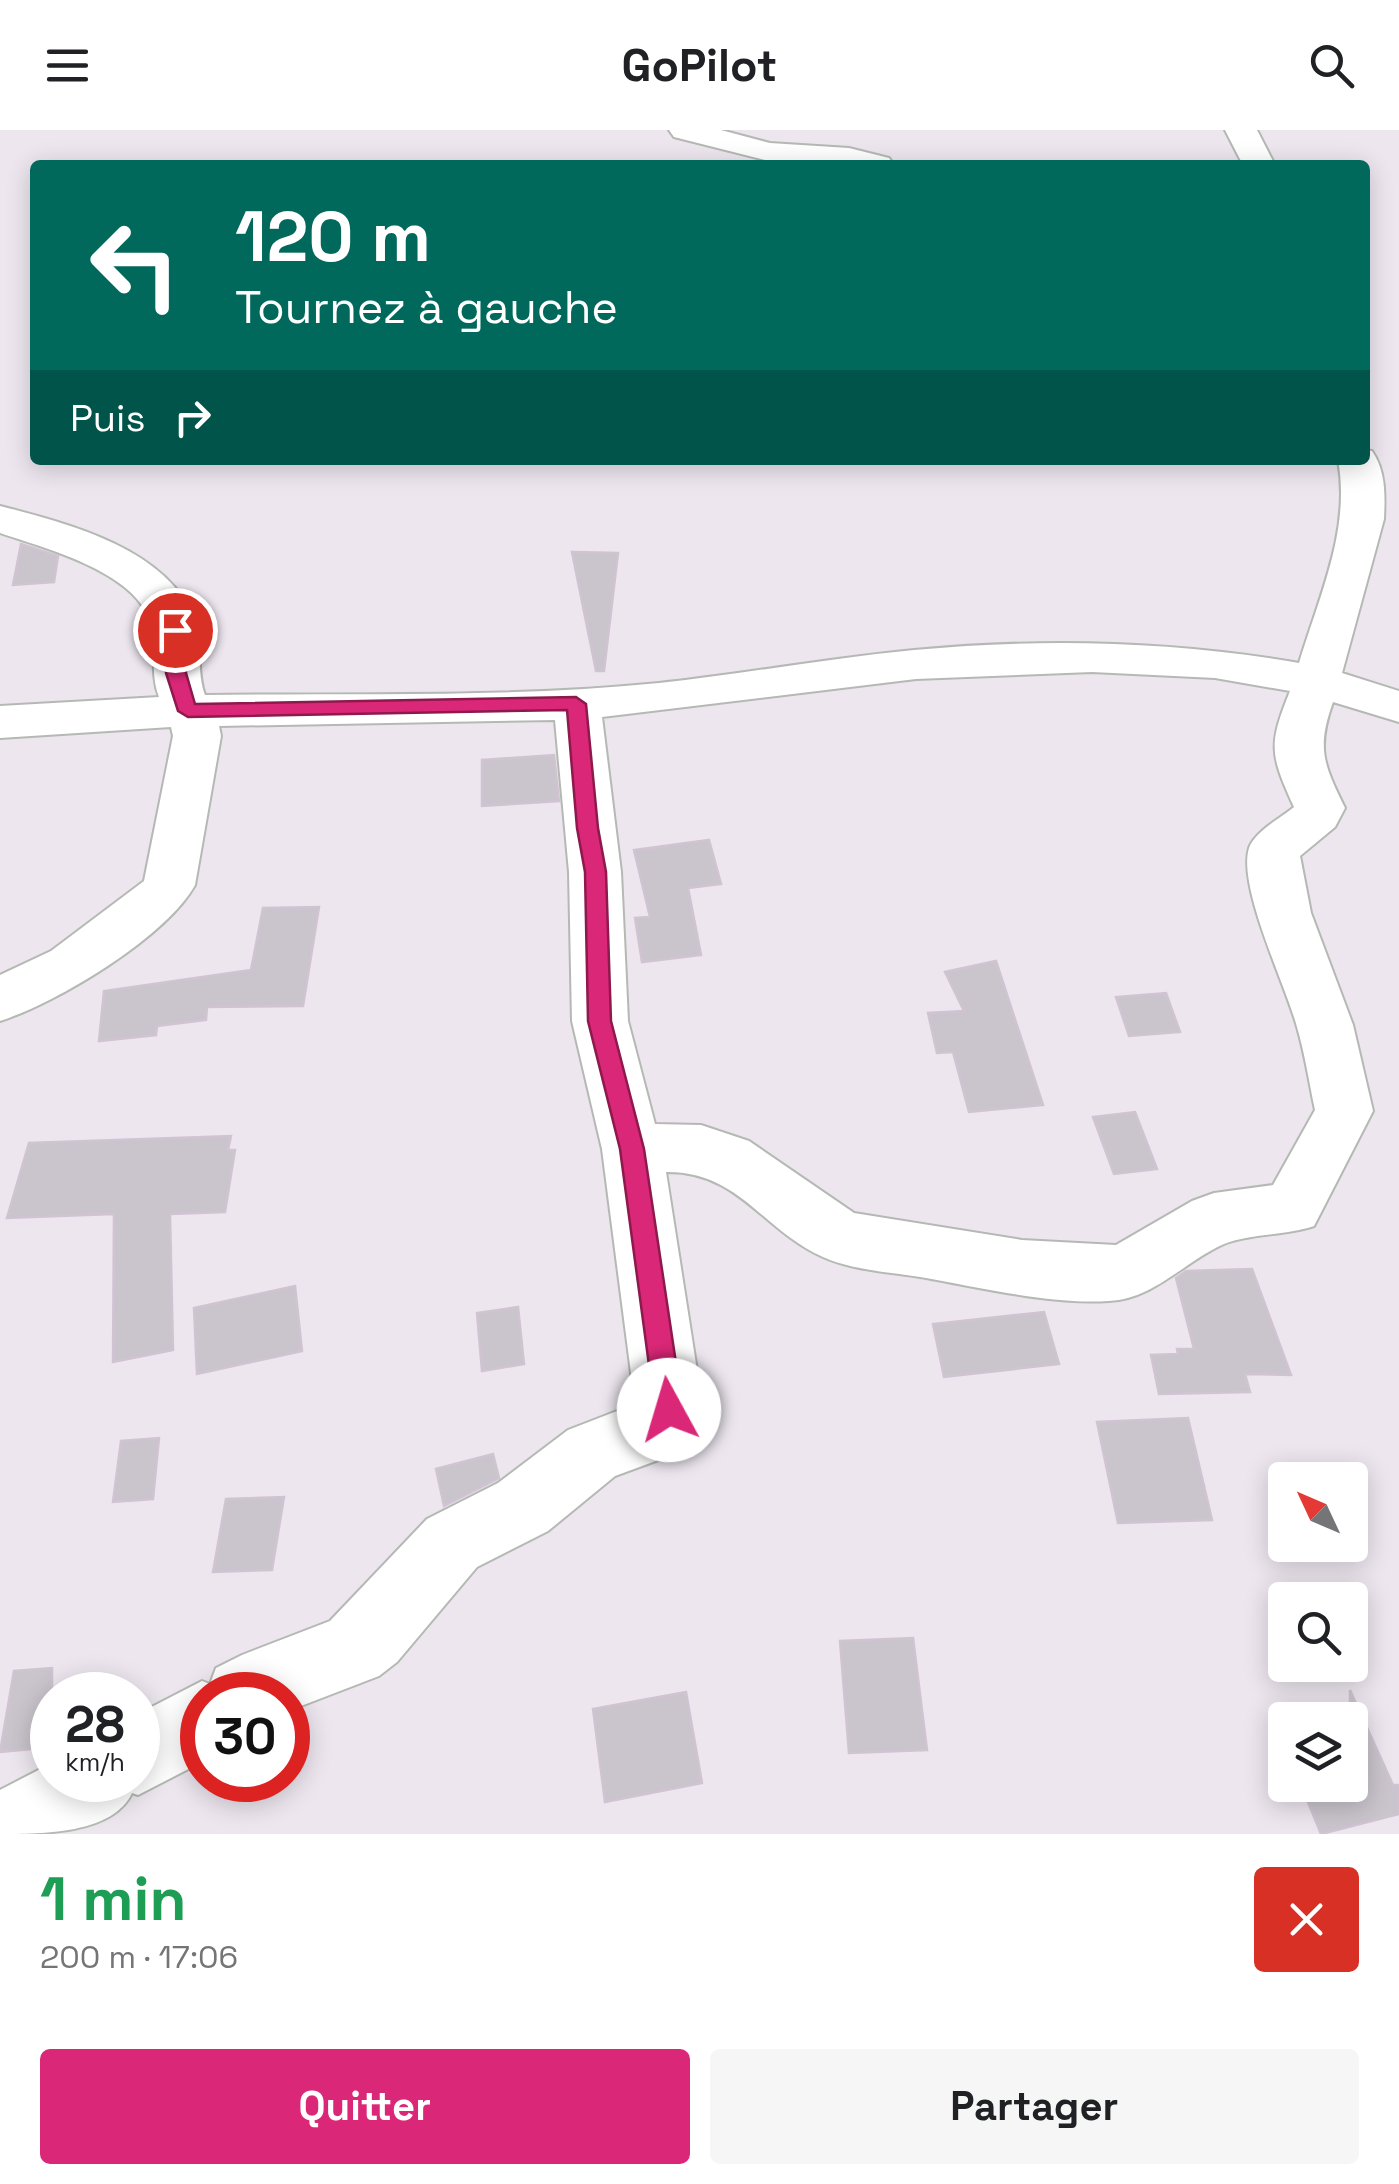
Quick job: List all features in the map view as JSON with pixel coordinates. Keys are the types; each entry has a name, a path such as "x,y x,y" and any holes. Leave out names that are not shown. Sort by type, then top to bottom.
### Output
{"street":[{"path":"685,130 769,152 857,160"},
{"path":"1242,130 1257,160"},
{"path":"632,1149 694,1149 728,1159 821,1228 844,1238 1022,1267 1109,1274 1128,1270 1214,1219 1292,1208 1344,1110 1321,1011 1293,948 1274,856 1276,846 1319,812 1300,766 1297,740 1318,682 1363,518 1365,492 1359,465"},
{"path":"0,519 102,555 156,594 175,630 176,673 198,736 169,886 70,965 0,1000"},
{"path":"0,722 188,711 576,704 659,698 916,664 1092,658 1215,663 1318,682 1399,707"},
{"path":"293,1672 353,1650 371,1636 436,1556 452,1543 523,1507 592,1453 656,1430 669,1410 632,1149 600,1021 596,872 576,704"},
{"path":"0,1832 57,1802"}],"building":[{"path":"21,544 58,556 54,582 13,585"},
{"path":"572,552 618,553 604,671 596,671"},
{"path":"554,755 559,801 482,806 482,760"},
{"path":"709,840 721,884 688,888 701,955 642,962 635,918 650,917 634,850"},
{"path":"319,907 303,1006 207,1007 206,1020 157,1026 156,1035 99,1041 104,991 251,970 263,908"},
{"path":"996,961 1043,1105 969,1112 953,1052 937,1053 928,1013 964,1011 945,972"},
{"path":"1166,993 1180,1032 1129,1036 1116,997"},
{"path":"1135,1112 1157,1169 1114,1174 1093,1117"},
{"path":"231,1136 228,1150 235,1150 225,1212 170,1214 173,1350 113,1362 114,1214 7,1218 29,1143"},
{"path":"1252,1269 1291,1375 1245,1374 1250,1392 1159,1394 1151,1355 1194,1349 1176,1278 1186,1271"},
{"path":"295,1286 302,1351 197,1374 194,1308"},
{"path":"518,1307 524,1364 482,1371 477,1313"},
{"path":"1044,1312 1059,1364 944,1377 933,1324"},
{"path":"1188,1418 1212,1520 1118,1523 1097,1422"},
{"path":"159,1438 153,1499 113,1502 121,1441"},
{"path":"493,1454 499,1478 444,1506 436,1469"},
{"path":"284,1497 272,1570 213,1572 226,1499"},
{"path":"913,1638 927,1750 849,1753 840,1641"},
{"path":"52,1668 52,1672 30,1672 30,1749 0,1752 14,1671"},
{"path":"686,1692 702,1783 605,1802 593,1709"},
{"path":"1368,1730 1393,1785 1399,1785 1399,1814 1321,1834 1308,1802 1368,1802"}],"route":[{"path":"175,630 176,673 188,711 576,704 596,872 600,1021 632,1149 669,1410"}]}
